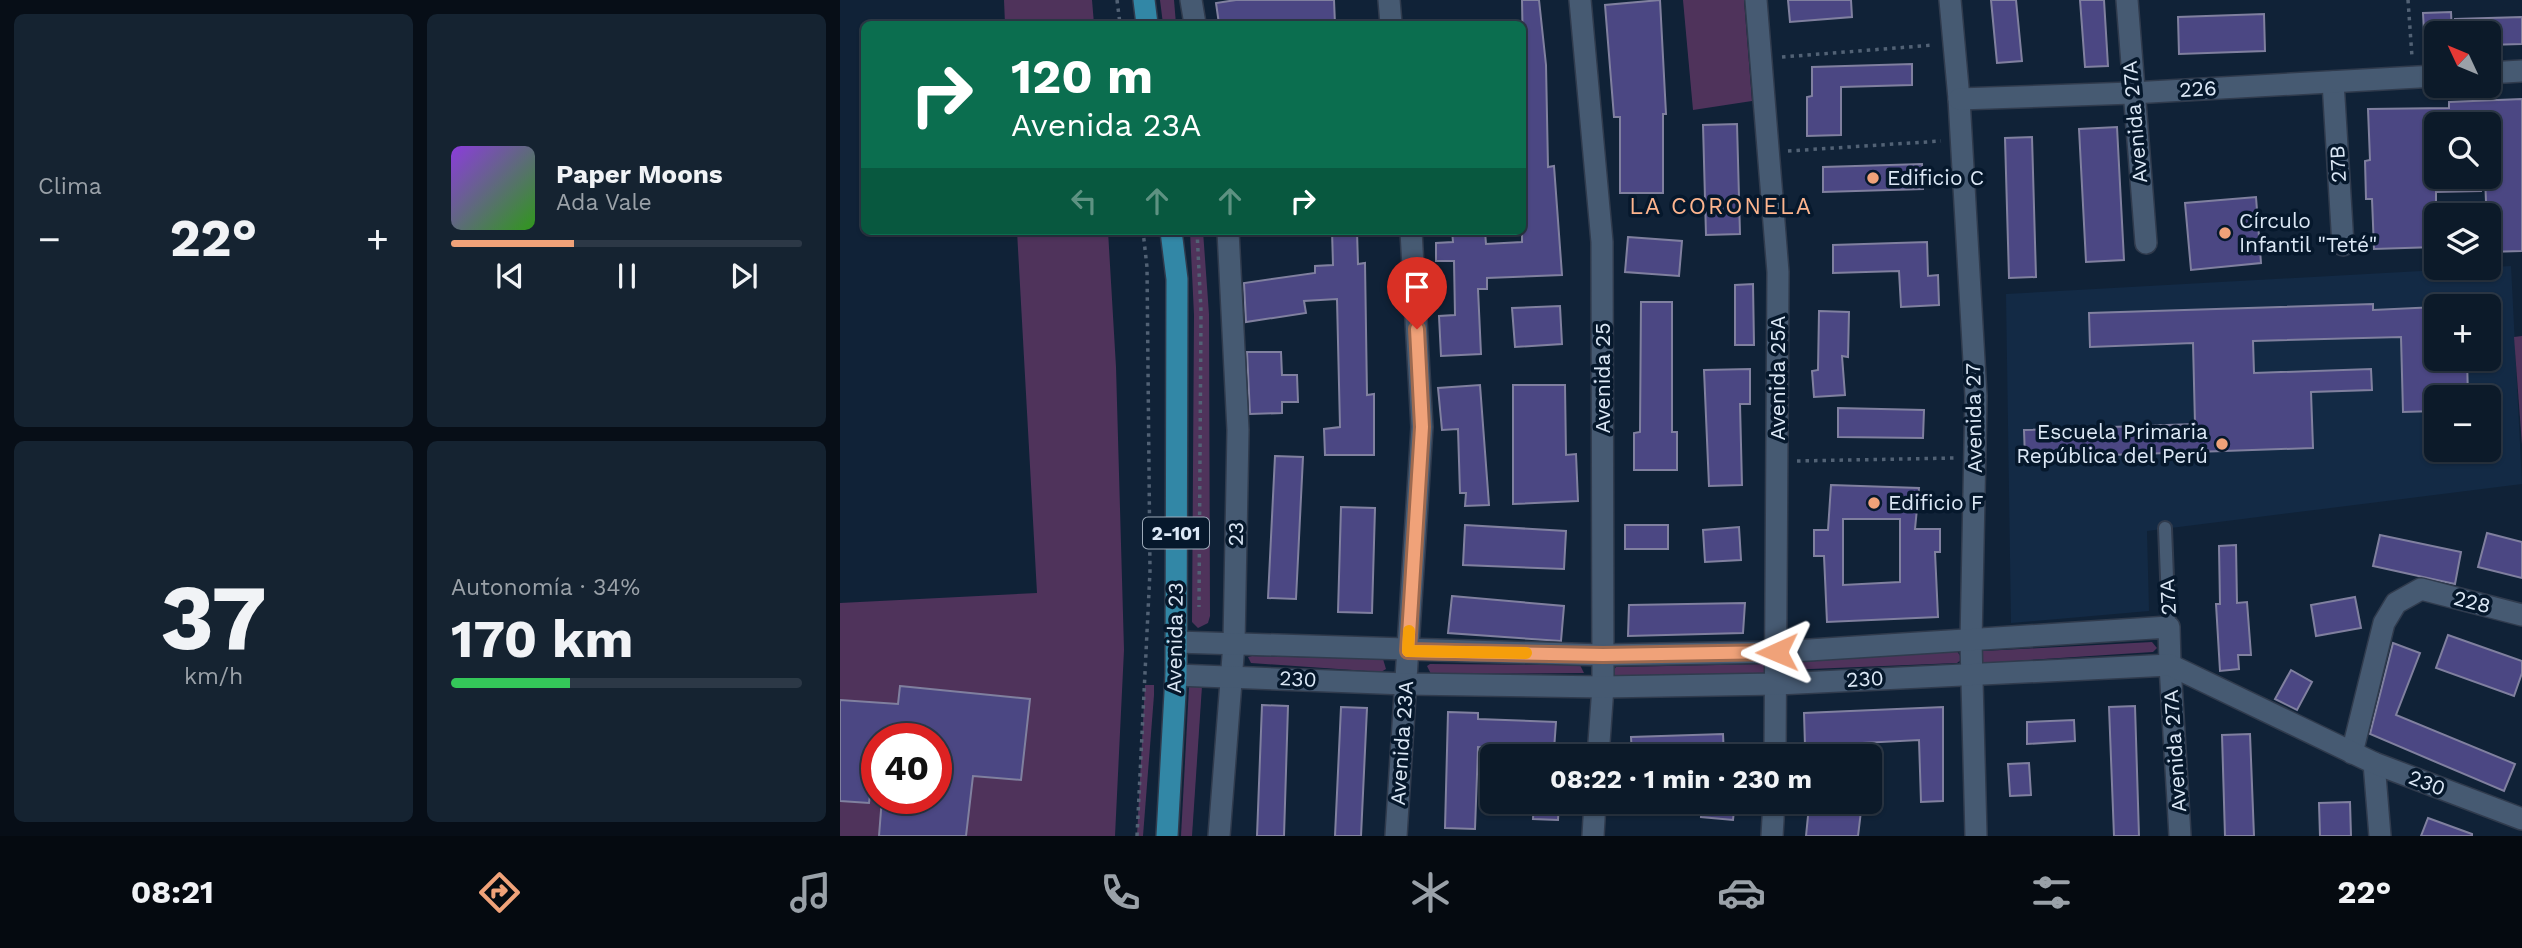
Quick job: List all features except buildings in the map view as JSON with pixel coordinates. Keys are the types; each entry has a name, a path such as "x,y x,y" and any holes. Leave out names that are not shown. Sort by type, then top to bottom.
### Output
{"main road":[{"path":"1144,0 1147,21"},
{"name":"Avenida 23","path":"1167,836 1176,675 1177,279 1172,235"}],"street":[{"path":"1191,0 1194,21"},
{"path":"1389,0 1391,21"},
{"name":"Avenida 25","path":"1580,0 1602,242 1603,687 1599,744"},
{"name":"Avenida 25A","path":"1756,0 1777,272 1775,744"},
{"name":"Avenida 27","path":"1950,0 1959,99 1976,396 1971,642 1976,836"},
{"name":"Avenida 27A","path":"2127,0 2132,93 2146,243"},
{"path":"2501,72 2522,71"},
{"name":"226","path":"1959,99 2132,93 2424,77"},
{"name":"27B","path":"2333,82 2343,246"},
{"name":"23","path":"1219,836 1234,643 1238,430 1228,235"},
{"name":"Avenida 23A","path":"1396,836 1422,427 1411,235"},
{"name":"228","path":"2352,753 2384,623 2396,603 2421,589 2522,615"},
{"name":"230","path":"1176,642 1603,655 1777,652 1971,642 2169,627"},
{"name":"27A","path":"2169,627 2170,665"},
{"name":"230","path":"1176,675 1406,684 1603,687 1777,684 2170,665 2352,753 2522,819"},
{"name":"Avenida 27A","path":"2170,665 2180,836"},
{"path":"2374,762 2380,836"},
{"path":"1593,836 1594,814"},
{"path":"1772,836 1773,814"}],"lane":[{"name":"27A","path":"2165,528 2169,627"}],"path":[{"path":"1117,0 1120,21"},
{"path":"2408,0 2413,77"},
{"path":"1762,58 1954,43"},
{"path":"1769,152 1961,139"},
{"path":"1137,836 1150,571 1147,267 1143,235"},
{"path":"1777,461 1975,457"}],"shaded area":[{"path":"1004,0 1092,0 1094,21 1005,21"},
{"path":"1160,0 1174,0 1176,21 1163,21"},
{"path":"1683,0 1744,0 1752,101 1693,110"},
{"path":"1017,235 1108,235 1116,367 1124,650 1115,836 840,836 840,603 1037,593"},
{"path":"1190,235 1203,235 1209,314 1210,616 1208,623 1198,628 1192,622 1194,315"},
{"name":"Escuela Primaria República del Perú","path":"2511,266 2522,484 2147,531 2149,611 2011,623 2006,294 2424,271 2424,280 2501,280 2501,267"},
{"path":"2522,336 2522,445 2514,337"},
{"path":"2152,642 2157,648 2153,652 1983,663 1980,660 1983,651"},
{"path":"1957,651 1962,659 1957,663 1786,670 1788,663"},
{"path":"1248,657 1383,659 1386,669 1381,672 1251,663"},
{"path":"1766,664 1768,673 1614,679 1610,674 1616,667"},
{"path":"1580,665 1584,673 1431,674 1427,666"},
{"path":"1145,685 1154,685 1154,695 1143,836 1137,836"},
{"path":"1202,686 1192,836 1181,836 1189,687"}],"slow traffic":[{"path":"1409,631 1408,651 1526,653"}],"place":[{"name":"Edificio C","path":"1873,178"},
{"name":"Círculo Infantil \"Teté\"","path":"2225,233"},
{"name":"Escuela Primaria República del Perú","path":"2222,444"},
{"name":"Edificio F","path":"1874,503"}],"district":[{"name":"LA CORONELA","path":"1721,206"}],"route":[{"path":"1417,329 1422,427 1408,651 1603,655 1777,652"}]}
